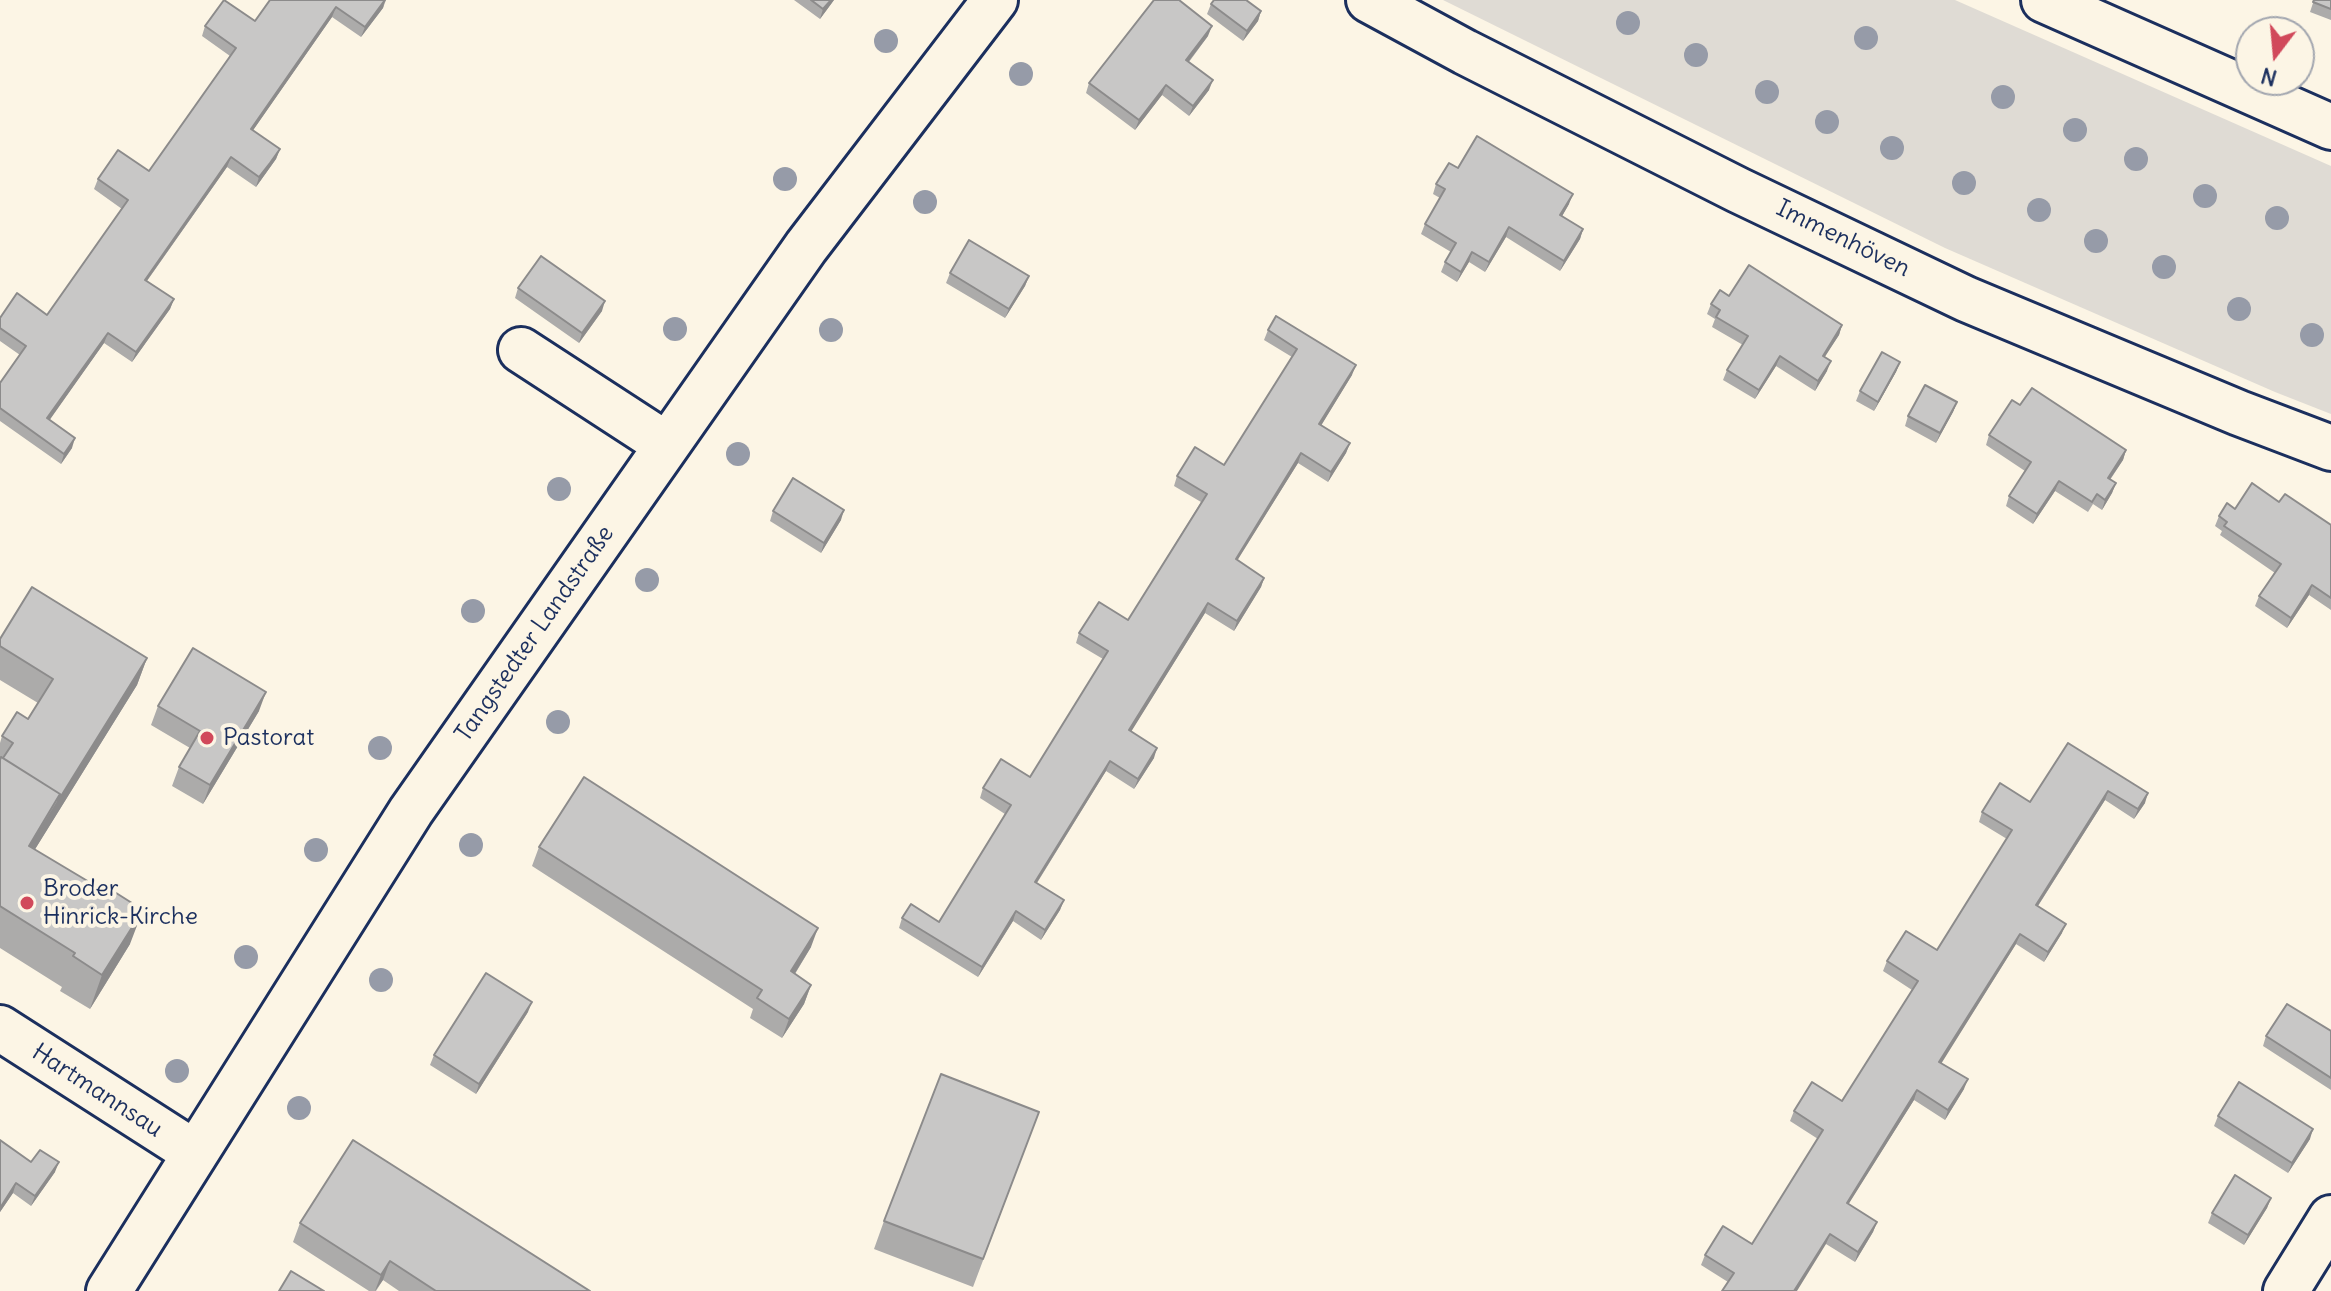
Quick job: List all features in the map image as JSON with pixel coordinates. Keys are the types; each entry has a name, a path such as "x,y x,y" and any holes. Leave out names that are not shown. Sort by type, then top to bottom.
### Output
{"street":[{"name":"Tangstedter Landstraße","path":"109,1291 411,811 806,247 995,0"},
{"name":"Immenhöven","path":"1369,0 1724,183 1966,299 2331,448"},
{"path":"2044,0 2331,127"},
{"path":"521,350 667,445"},
{"name":"Hartmannsau","path":"0,1028 195,1153"},
{"path":"2286,1291 2331,1218"}],"shaded area":[{"path":"1443,0 1955,0 2331,166 2331,414 1945,248"}],"building":[{"path":"224,0 255,21 270,0 385,0 365,27 336,7 251,129 280,149 259,177 231,157 145,280 174,299 136,352 108,333 47,418 75,438 64,454 0,408 0,383 26,346 0,328 0,318 17,293 47,315 128,200 98,179 118,150 149,171 236,48 205,26"},
{"path":"811,0 831,0 823,9"},
{"path":"1154,0 1179,0 1212,26 1186,60 1213,80 1193,106 1166,85 1139,120 1089,83"},
{"path":"1214,0 1246,0 1261,11 1247,31 1211,4"},
{"path":"2331,0 2331,9 2313,2"},
{"path":"1477,136 1573,194 1560,215 1583,229 1564,261 1509,227 1489,262 1472,252 1461,272 1445,262 1456,243 1425,224 1445,189 1436,184 1449,163 1458,168"},
{"path":"969,240 1029,276 1009,309 950,273"},
{"path":"541,256 605,301 582,333 518,288"},
{"path":"1749,265 1842,325 1823,356 1831,361 1818,381 1780,356 1759,390 1727,370 1748,336 1716,317 1720,310 1711,304 1720,290 1729,296"},
{"path":"1276,316 1356,365 1319,424 1350,443 1331,472 1301,453 1236,559 1264,578 1237,621 1208,603 1129,730 1157,748 1138,779 1110,761 1035,882 1064,900 1045,930 1016,911 982,967 902,918 911,904 939,922 1011,805 983,788 1001,759 1030,777 1108,651 1079,633 1099,602 1128,620 1207,494 1177,476 1195,447 1224,465 1297,349 1268,330"},
{"path":"1882,352 1900,362 1878,402 1860,391"},
{"path":"1925,385 1957,402 1940,433 1908,416"},
{"path":"2032,388 2126,450 2108,478 2116,483 2105,500 2097,494 2092,502 2059,481 2037,514 2009,496 2031,462 1989,435 2012,400 2020,405"},
{"path":"793,478 844,510 824,543 773,511"},
{"path":"2252,483 2279,502 2285,494 2331,525 2331,598 2312,585 2291,618 2259,596 2281,564 2224,526 2227,522 2219,516 2227,503 2235,509"},
{"path":"32,587 147,658 58,801 60,794 3,758 13,743 2,736 17,712 28,719 53,679 0,646 0,639"},
{"name":"Pastorat","path":"193,648 266,692 210,785 179,767 200,731 158,706"},
{"path":"2068,743 2148,793 2138,809 2108,791 2036,905 2066,924 2048,952 2020,934 1939,1062 1968,1079 1948,1110 1917,1090 1847,1203 1877,1222 1858,1252 1830,1234 1794,1291 1722,1291 1734,1273 1705,1255 1723,1226 1752,1244 1823,1130 1794,1111 1812,1082 1842,1101 1918,981 1887,961 1906,931 1937,950 2012,830 1982,812 2000,783 2030,802"},
{"path":"1,757 60,794 29,846 111,895 113,891 143,910 102,975 73,956 75,953 0,906"},
{"path":"584,777 818,928 791,971 811,985 789,1019 757,998 762,990 539,847"},
{"path":"486,973 532,1002 479,1084 434,1055"},
{"path":"2287,1004 2331,1031 2331,1078 2266,1036"},
{"path":"941,1074 1039,1112 983,1259 884,1221"},
{"path":"2239,1082 2313,1129 2292,1163 2218,1116"},
{"path":"0,1140 31,1162 40,1150 59,1162 35,1196 16,1183 0,1208"},
{"path":"353,1140 590,1291 436,1291 390,1261 381,1275 300,1223"},
{"path":"2235,1175 2271,1198 2248,1235 2212,1213"},
{"path":"291,1271 324,1291 279,1291"}],"place":[{"name":"Pastorat","path":"207,738"},
{"name":"Broder Hinrick-Kirche","path":"27,903"}]}
